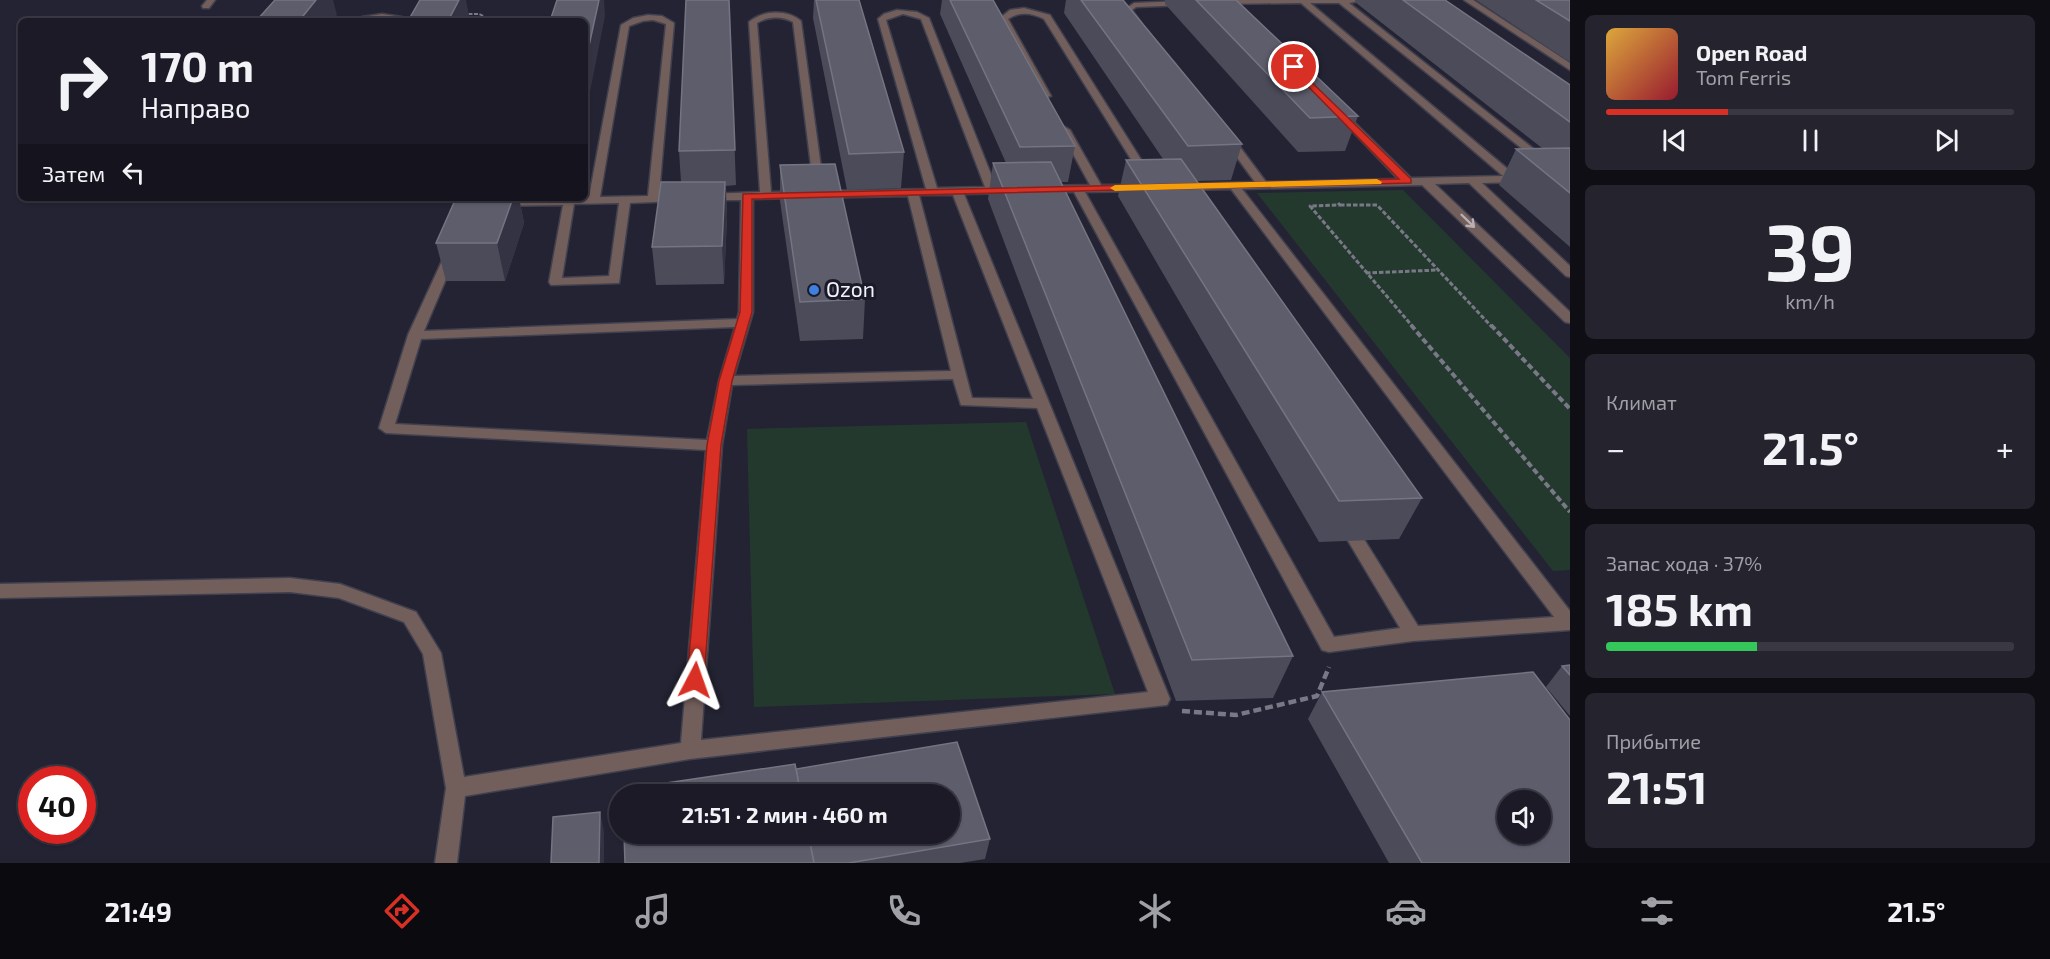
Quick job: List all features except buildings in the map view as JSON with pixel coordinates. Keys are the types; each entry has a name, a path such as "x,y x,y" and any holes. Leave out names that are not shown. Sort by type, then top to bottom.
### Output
{"street":[{"path":"1341,0 1556,170"},
{"path":"1206,2 1362,0"},
{"path":"1468,0 1570,67"},
{"path":"1303,1 1513,179"},
{"path":"1142,29 1128,10 1134,5 1145,2 1195,3"},
{"path":"1229,2 1238,10"},
{"path":"1053,108 1004,18 1010,13 1023,10 1038,12 1047,17 1151,190"},
{"path":"933,192 882,20 888,14 917,13 925,18 992,190"},
{"path":"766,196 753,22 761,17 776,14 789,16 797,21 820,195"},
{"path":"367,18 386,16 393,18"},
{"path":"594,200 625,25 635,19 650,17 663,19 670,23 653,198"},
{"path":"1334,108 1407,181"},
{"path":"1059,118 1096,188"},
{"path":"1221,130 1263,185"},
{"path":"588,200 1096,188 1151,190 1534,178"},
{"path":"1472,180 1570,273"},
{"path":"1425,181 1570,319"},
{"path":"1234,186 1570,623"},
{"path":"1078,189 1329,645 1413,634 1570,623"},
{"path":"456,788 690,750 1160,699 957,191"},
{"path":"913,192 966,402 1044,404"},
{"path":"690,750 714,445 726,381 746,312 747,196"},
{"path":"569,201 555,282 615,280 626,199"},
{"path":"484,203 541,201"},
{"path":"459,236 415,335 386,428 714,445"},
{"path":"415,335 743,322"},
{"path":"726,381 958,375"},
{"path":"1339,512 1413,634"},
{"path":"0,591 290,585 340,591 410,617 432,653 456,788 446,863"}],"path":[{"path":"458,14 479,14 488,18"},
{"path":"551,18 557,15"},
{"path":"1318,184 1340,205"},
{"path":"1570,409 1377,205 1310,206 1570,512"},
{"path":"1365,273 1438,270"},
{"path":"1160,699 1181,710 1194,713 1236,715 1317,696 1329,670 1329,645"}],"green space":[{"path":"1403,190 1570,358 1570,570 1553,571 1257,193"},
{"path":"1026,422 1115,694 754,707 747,429"}],"slow traffic":[{"path":"1115,188 1377,182"}],"place":[{"name":"Ozon","path":"814,290"}],"route":[{"path":"695,680 714,445 726,381 746,312 747,196 1407,181 1294,67"}]}
